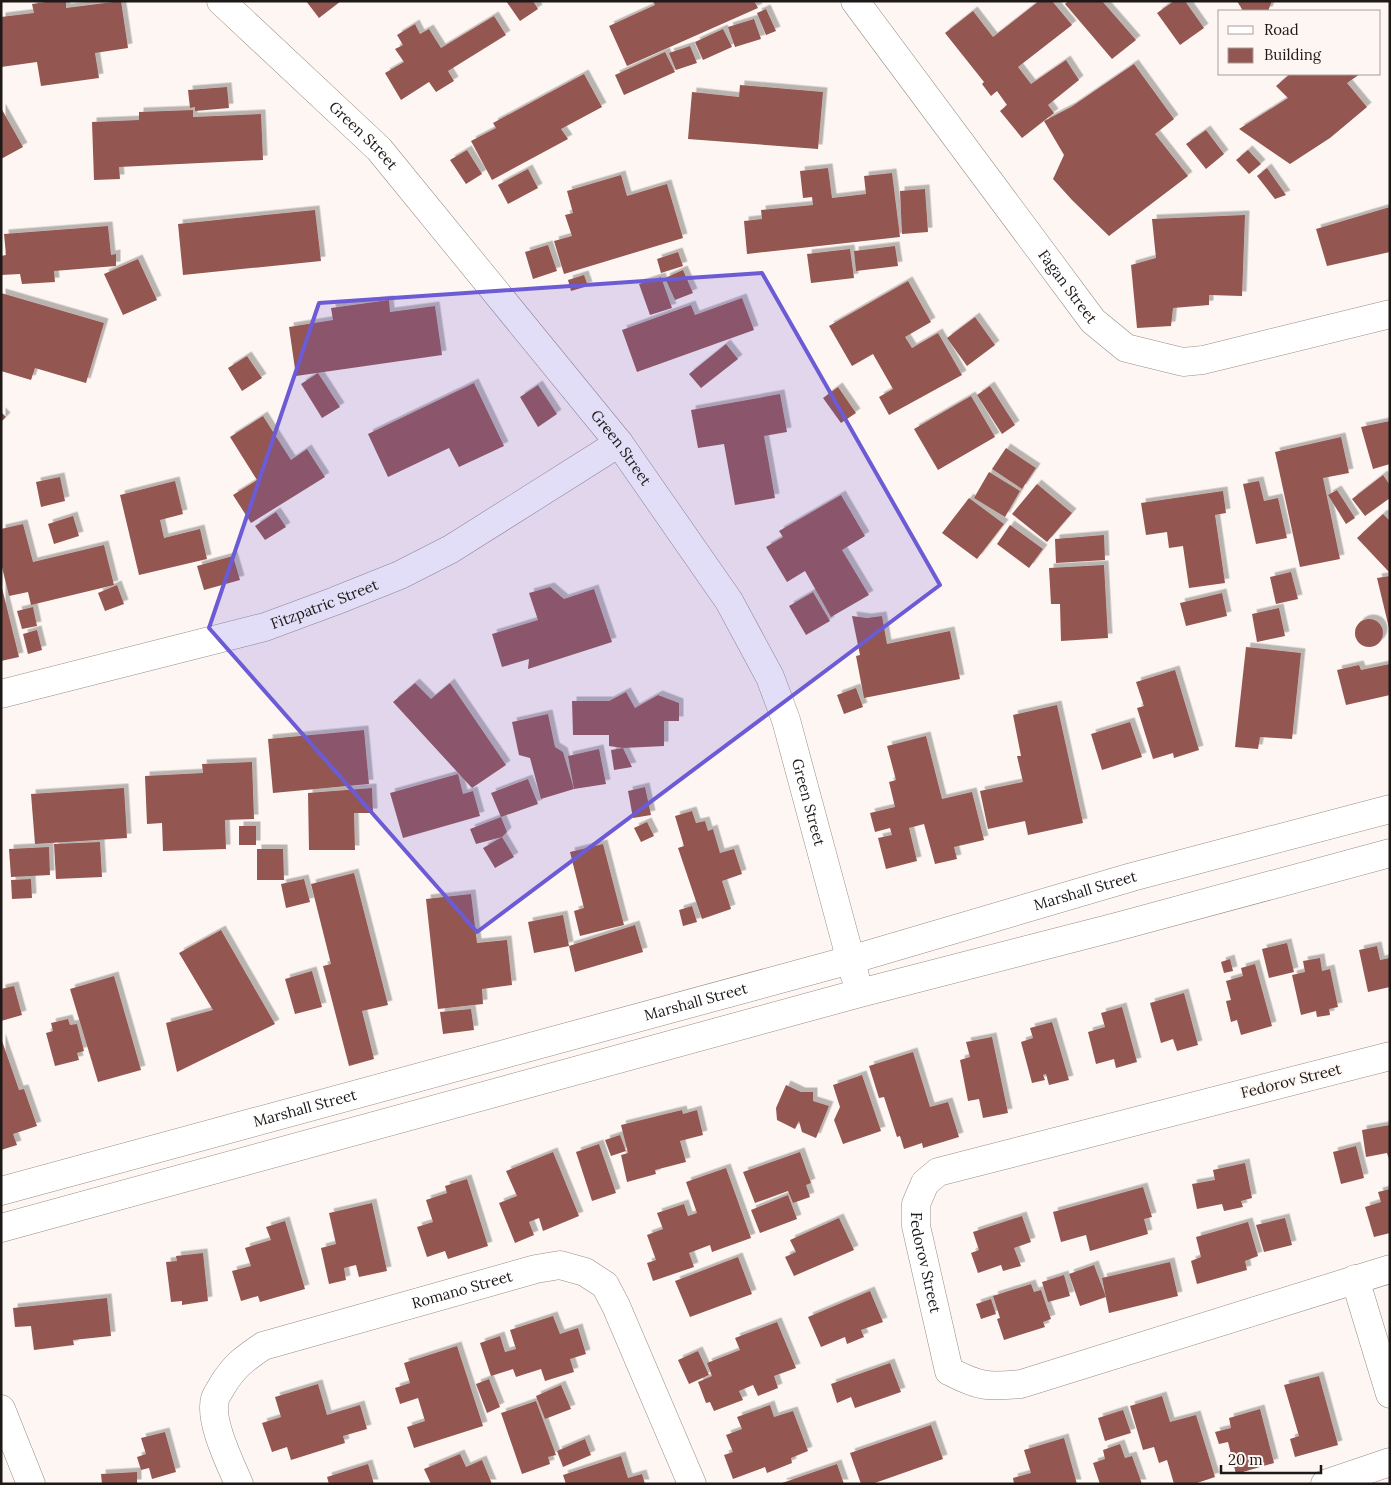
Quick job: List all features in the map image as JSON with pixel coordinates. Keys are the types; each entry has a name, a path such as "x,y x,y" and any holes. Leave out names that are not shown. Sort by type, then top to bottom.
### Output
{"street":[{"name":"Green Street","path":"221,1 379,149 619,443 729,601 770,676 786,720 860,993"},
{"name":"Fagan Street","path":"855,1 1093,321 1126,348 1183,362 1203,360 1390,314"},
{"name":"Fitzpatric Street","path":"1,694 265,627 345,598 400,575 451,549 619,443"},
{"name":"Marshall Street","path":"1,1191 850,960 1132,877 1390,809"},
{"path":"1,1228 860,993 1116,927 1390,852"},
{"name":"Fedorov Street","path":"1390,1056 938,1172 925,1183 916,1204 916,1226 949,1371 973,1383 993,1387 1021,1384 1390,1269"},
{"name":"Romano Street","path":"238,1484 215,1419 214,1399 241,1360 263,1346 536,1269 560,1265 585,1272 604,1285 616,1306 692,1484"},
{"path":"1355,1279 1390,1394"},
{"path":"1,1409 31,1484"},
{"path":"1325,1484 1390,1462"}],"highlighted area":[{"path":"762,273 940,585 477,932 209,628 319,303"}],"building":[{"path":"66,1 66,8 121,1 128,48 95,53 99,78 41,86 37,62 1,67 1,17 34,13 32,4"},
{"path":"306,1 341,1 319,18"},
{"path":"506,1 533,1 538,9 520,21"},
{"path":"653,1 754,1 758,8 627,66 609,26 655,5"},
{"path":"1039,1 1052,1 1072,25 1018,67 1031,84 1066,60 1079,80 1048,105 1054,113 1022,138 1000,111 1007,105 997,91 991,96 982,84 984,82 945,33 973,11 993,37"},
{"path":"1068,1 1102,1 1136,40 1112,59 1065,4"},
{"path":"1174,1 1185,1 1204,28 1180,45 1157,13"},
{"path":"1237,1 1272,1 1268,10 1242,10"},
{"path":"766,9 776,31 766,35 757,13"},
{"path":"494,16 506,35 448,71 454,81 436,92 429,82 401,100 385,73 404,62 395,49 403,45 397,35 415,24 420,34 429,29 441,48"},
{"path":"754,19 761,39 735,47 728,27"},
{"path":"723,29 732,47 703,60 695,42"},
{"path":"690,46 697,63 676,70 669,53"},
{"path":"665,52 675,72 624,95 615,75"},
{"path":"1134,64 1174,119 1155,134 1188,176 1109,236 1053,179 1064,155 1044,121 1071,107"},
{"path":"584,74 602,107 561,129 568,139 492,180 471,141 496,128 493,123"},
{"path":"1289,75 1359,75 1347,83 1367,107 1330,138 1290,164 1239,129 1288,98 1276,86"},
{"path":"740,85 823,92 818,149 688,139 692,92 739,97"},
{"path":"227,87 229,108 195,111 195,107 190,108 188,90"},
{"path":"1,108 23,147 1,159"},
{"path":"193,110 193,117 261,114 263,160 119,167 120,179 94,180 92,122 139,120 139,112"},
{"path":"1206,130 1224,154 1206,169 1186,144"},
{"path":"467,150 482,174 466,184 450,160"},
{"path":"1248,150 1261,164 1249,174 1236,160"},
{"path":"828,168 832,198 866,194 864,176 892,173 900,237 747,254 744,221 762,219 761,210 813,205 812,197 803,198 800,171"},
{"path":"1267,168 1286,195 1275,199 1257,176"},
{"path":"528,169 538,188 508,204 498,185"},
{"path":"621,175 627,196 667,184 683,238 564,274 554,241 572,236 565,215 573,213 567,191"},
{"path":"925,189 928,232 902,234 900,191"},
{"path":"1390,207 1390,252 1327,266 1316,229"},
{"path":"315,210 321,261 183,275 178,224"},
{"path":"1245,215 1242,296 1209,295 1209,305 1173,308 1171,326 1137,328 1131,265 1156,258 1152,219"},
{"path":"108,226 111,255 116,254 116,266 54,271 55,282 22,284 20,274 1,275 1,256 6,255 4,234"},
{"path":"548,245 557,271 533,279 525,252"},
{"path":"895,246 898,266 856,271 854,251"},
{"path":"850,249 854,278 811,283 807,254"},
{"path":"678,252 683,266 661,273 657,259"},
{"path":"138,259 157,300 123,315 104,274"},
{"path":"683,270 693,293 675,300 665,278"},
{"path":"584,275 588,286 571,291 568,280"},
{"path":"661,277 672,308 650,315 639,284"},
{"path":"908,281 931,322 905,337 912,348 938,333 962,375 889,415 879,397 893,389 873,354 852,366 829,326"},
{"path":"1,293 104,323 86,383 35,368 31,380 1,371"},
{"path":"742,298 754,330 637,372 622,330 691,305 695,315"},
{"path":"389,300 390,312 435,306 442,355 296,376 289,327 333,320 331,308"},
{"path":"975,317 995,345 967,366 947,338"},
{"path":"726,344 738,359 701,388 689,374"},
{"path":"247,356 262,378 242,391 228,368"},
{"path":"318,373 340,407 322,418 301,384"},
{"path":"474,383 504,446 459,467 449,448 388,477 368,434"},
{"path":"538,385 557,414 538,427 520,397"},
{"path":"990,386 1015,425 1002,434 977,395"},
{"path":"838,387 856,413 841,423 823,398"},
{"path":"780,394 787,432 764,436 775,498 735,505 724,444 698,448 691,410"},
{"path":"971,396 995,437 938,470 914,429"},
{"path":"1,412 6,417 1,422"},
{"path":"263,416 291,460 307,449 325,477 251,523 233,495 257,480 230,437"},
{"path":"1390,421 1390,464 1373,469 1361,427"},
{"path":"1341,437 1349,473 1323,478 1340,559 1300,567 1275,452"},
{"path":"1006,448 1036,468 1022,489 992,469"},
{"path":"989,472 1020,491 1005,517 974,498"},
{"path":"1383,475 1390,485 1390,498 1365,516 1352,499"},
{"path":"60,477 65,501 41,507 36,482"},
{"path":"175,481 183,514 160,520 164,538 200,529 207,559 139,575 120,495"},
{"path":"1259,481 1264,501 1278,498 1287,538 1256,544 1243,484"},
{"path":"1037,484 1072,513 1047,542 1012,514"},
{"path":"1337,490 1355,518 1346,524 1328,495"},
{"path":"1223,491 1226,513 1215,515 1225,583 1189,588 1183,546 1169,548 1167,532 1146,535 1141,503"},
{"path":"841,495 865,536 842,550 869,595 831,617 805,571 787,582 766,547 783,537 779,531"},
{"path":"969,498 1004,524 977,559 942,533"},
{"path":"276,512 286,527 265,540 255,526"},
{"path":"1383,514 1390,521 1389,572 1357,538"},
{"path":"73,516 79,536 54,544 48,524"},
{"path":"23,524 33,562 104,545 114,585 31,605 28,592 9,596 1,563 1,529"},
{"path":"1010,525 1043,549 1029,568 997,544"},
{"path":"1104,535 1105,560 1056,563 1055,539"},
{"path":"233,556 240,580 204,590 197,566"},
{"path":"1104,565 1108,638 1061,641 1060,604 1051,604 1049,568"},
{"path":"1291,572 1298,599 1276,604 1270,577"},
{"path":"1390,576 1390,627 1389,628 1377,578"},
{"path":"1,584 19,657 1,661"},
{"path":"117,585 124,604 105,611 98,593"},
{"path":"550,587 564,599 594,589 612,642 528,669 529,659 502,667 492,634 538,620 529,593"},
{"path":"813,592 830,621 806,635 789,606"},
{"path":"1222,593 1227,616 1186,626 1180,603"},
{"path":"33,607 37,626 22,629 17,611"},
{"path":"1279,608 1285,636 1257,642 1252,614"},
{"path":"852,616 867,618 882,616 887,644 950,631 960,679 864,698 856,656 860,655"},
{"path":"1369,619 1379,623 1383,633 1379,643 1369,647 1359,643 1355,633 1359,623"},
{"path":"37,630 42,650 28,654 23,634"},
{"path":"1246,647 1301,653 1292,739 1260,737 1258,749 1235,747"},
{"path":"1390,664 1390,695 1346,705 1337,670 1359,665 1361,670"},
{"path":"1175,670 1199,750 1174,758 1173,753 1153,759 1137,708 1144,706 1136,682"},
{"path":"415,683 431,699 450,683 506,765 472,788 393,702"},
{"path":"856,688 863,707 844,714 837,695"},
{"path":"626,692 635,708 658,695 679,703 679,721 664,721 664,746 623,748 609,746 609,735 573,735 572,701 609,701"},
{"path":"1057,705 1083,823 1028,835 1025,821 988,829 980,791 1023,782 1017,756 1021,756 1013,715"},
{"path":"548,714 555,747 563,752 574,789 541,799 530,758 519,755 512,722"},
{"path":"1130,722 1142,757 1102,770 1091,734"},
{"path":"364,730 369,784 273,793 268,739"},
{"path":"926,736 942,799 972,792 984,840 954,847 957,859 935,864 924,824 909,828 917,861 886,869 878,838 892,835 890,828 875,832 870,813 895,807 889,782 896,780 887,746"},
{"path":"623,748 632,767 614,770 611,750"},
{"path":"599,749 606,784 574,789 568,756"},
{"path":"252,762 254,819 225,820 226,849 163,851 162,823 147,824 145,776 203,773 202,764"},
{"path":"458,774 463,794 473,791 480,816 403,838 390,793"},
{"path":"528,779 538,804 501,817 491,793"},
{"path":"645,787 651,815 633,818 628,791"},
{"path":"124,788 127,838 35,844 31,794"},
{"path":"372,788 373,813 354,813 355,850 309,850 308,793"},
{"path":"692,811 696,823 705,821 708,831 713,829 720,853 734,849 742,874 722,881 731,909 702,919 678,848 684,846 675,816"},
{"path":"501,817 507,832 502,837 476,844 470,829"},
{"path":"647,822 654,836 641,842 634,828"},
{"path":"239,826 256,826 256,845 239,845"},
{"path":"502,837 514,857 495,868 483,848"},
{"path":"100,842 102,877 56,879 54,844"},
{"path":"603,844 624,925 580,936 574,911 584,908 570,852"},
{"path":"49,847 50,875 11,877 9,849"},
{"path":"257,849 283,849 284,880 257,880"},
{"path":"354,873 388,1005 362,1011 374,1059 349,1066 323,966 331,964 311,884"},
{"path":"31,879 32,898 12,899 11,880"},
{"path":"304,879 310,902 286,908 281,884"},
{"path":"471,894 477,943 507,940 512,985 482,989 483,1004 438,1009 426,899"},
{"path":"692,906 697,922 683,926 679,910"},
{"path":"563,915 569,946 534,953 528,922"},
{"path":"635,925 643,952 575,972 569,946"},
{"path":"221,930 275,1024 177,1072 166,1023 213,1010 179,953"},
{"path":"1287,943 1294,972 1269,978 1262,949"},
{"path":"1377,946 1380,960 1390,958 1390,987 1368,992 1359,950"},
{"path":"1320,958 1322,971 1330,969 1338,1007 1329,1009 1330,1015 1317,1017 1316,1011 1301,1015 1292,975 1305,972 1303,961"},
{"path":"1230,959 1233,971 1224,973 1221,962"},
{"path":"1255,964 1272,1026 1241,1035 1237,1020 1231,1022 1226,1001 1231,1000 1226,981 1243,976 1241,968"},
{"path":"312,971 322,1007 295,1014 285,979"},
{"path":"114,976 141,1070 98,1082 70,989"},
{"path":"14,986 22,1015 1,1021 1,989"},
{"path":"1184,993 1198,1045 1177,1051 1173,1039 1161,1043 1150,1003"},
{"path":"1122,1007 1137,1062 1116,1068 1114,1059 1096,1064 1088,1032 1105,1027 1101,1013"},
{"path":"471,1009 474,1030 443,1034 440,1012"},
{"path":"68,1019 70,1025 77,1024 84,1051 77,1053 79,1060 55,1066 46,1033 53,1031 51,1023"},
{"path":"1052,1022 1069,1080 1049,1085 1046,1074 1043,1075 1045,1080 1032,1083 1021,1042 1033,1038 1030,1028"},
{"path":"992,1037 1008,1113 983,1118 979,1099 968,1101 960,1060 970,1057 966,1042"},
{"path":"1,1038 19,1090 24,1089 37,1126 13,1134 17,1145 1,1150"},
{"path":"913,1052 930,1107 948,1102 959,1137 923,1148 922,1143 904,1149 900,1136 897,1137 884,1097 879,1098 869,1066"},
{"path":"862,1075 881,1131 843,1144 834,1120 840,1107 833,1085"},
{"path":"786,1085 801,1092 813,1092 813,1101 829,1106 816,1138 802,1132 799,1121 795,1129 777,1120 776,1108"},
{"path":"682,1110 683,1114 697,1110 703,1135 680,1141 686,1162 655,1170 656,1174 627,1182 621,1155 628,1153 621,1125"},
{"path":"1390,1125 1390,1162 1387,1153 1366,1157 1362,1130"},
{"path":"620,1135 626,1151 611,1156 605,1140"},
{"path":"599,1144 616,1193 592,1201 576,1152"},
{"path":"1356,1146 1364,1178 1341,1184 1333,1152"},
{"path":"553,1152 579,1216 543,1231 539,1218 529,1222 534,1235 515,1243 499,1203 517,1196 506,1171"},
{"path":"800,1152 811,1183 806,1185 810,1197 793,1203 788,1191 755,1203 743,1172"},
{"path":"1245,1163 1252,1198 1241,1201 1243,1207 1224,1211 1222,1204 1197,1209 1192,1184 1215,1180 1213,1170"},
{"path":"726,1168 751,1238 712,1252 710,1245 689,1253 694,1267 653,1281 647,1263 656,1260 647,1235 663,1229 657,1213 684,1204 688,1216 697,1213 686,1182"},
{"path":"467,1179 488,1246 448,1259 445,1251 427,1257 417,1227 433,1222 426,1200 447,1193 445,1186"},
{"path":"1143,1187 1152,1217 1144,1219 1148,1234 1090,1251 1086,1235 1061,1242 1053,1212"},
{"path":"1390,1189 1390,1233 1374,1237 1365,1207 1381,1202 1378,1192"},
{"path":"788,1195 797,1219 760,1233 751,1210"},
{"path":"372,1203 387,1271 359,1277 356,1265 344,1268 346,1280 329,1284 321,1248 336,1244 329,1213"},
{"path":"1022,1216 1031,1242 1014,1248 1021,1266 1003,1271 1001,1265 978,1273 971,1253 979,1250 973,1232"},
{"path":"839,1218 854,1250 794,1276 785,1257 796,1252 790,1240"},
{"path":"1285,1218 1292,1245 1264,1252 1256,1225"},
{"path":"285,1221 305,1289 260,1302 258,1296 241,1301 232,1271 251,1266 245,1248 271,1240 266,1227"},
{"path":"1248,1222 1258,1256 1245,1261 1247,1270 1197,1284 1191,1261 1201,1257 1196,1237"},
{"path":"203,1253 208,1301 182,1305 182,1301 171,1302 166,1262 177,1261 176,1256"},
{"path":"738,1257 752,1294 690,1317 675,1281"},
{"path":"1170,1262 1178,1296 1109,1313 1102,1278"},
{"path":"1094,1265 1106,1297 1080,1306 1069,1274"},
{"path":"1064,1275 1070,1296 1048,1302 1042,1282"},
{"path":"1031,1284 1034,1292 1041,1290 1051,1319 1043,1322 1045,1327 1004,1340 997,1319 1000,1318 993,1296"},
{"path":"870,1291 883,1322 861,1330 864,1337 847,1344 845,1337 821,1347 808,1317"},
{"path":"107,1298 111,1336 73,1340 74,1345 34,1350 31,1326 15,1327 13,1308"},
{"path":"991,1299 996,1314 981,1319 976,1304"},
{"path":"553,1316 560,1334 578,1328 586,1354 570,1359 574,1372 545,1381 541,1369 516,1377 513,1369 491,1376 480,1343 500,1336 505,1352 516,1349 510,1330"},
{"path":"777,1322 796,1368 774,1376 778,1388 758,1396 753,1385 739,1391 743,1400 714,1411 710,1402 706,1403 698,1382 712,1376 707,1363 740,1350 735,1338"},
{"path":"457,1346 483,1426 414,1448 407,1427 425,1421 418,1398 400,1404 395,1388 410,1383 404,1363"},
{"path":"698,1351 709,1375 689,1384 678,1360"},
{"path":"890,1363 901,1392 855,1408 851,1397 837,1403 831,1384"},
{"path":"1319,1376 1338,1445 1295,1457 1290,1439 1299,1436 1284,1385"},
{"path":"489,1379 500,1407 487,1413 476,1384"},
{"path":"318,1384 327,1415 360,1405 367,1429 343,1436 345,1443 291,1460 287,1447 272,1452 262,1423 281,1417 275,1397"},
{"path":"561,1385 571,1409 545,1419 536,1396"},
{"path":"1162,1396 1170,1422 1196,1415 1215,1477 1194,1484 1174,1484 1167,1460 1159,1463 1154,1447 1143,1450 1130,1406"},
{"path":"536,1401 556,1455 548,1457 550,1464 522,1474 501,1413"},
{"path":"770,1405 774,1417 793,1411 808,1451 791,1458 792,1463 767,1473 765,1467 733,1479 724,1455 733,1452 726,1435 742,1429 737,1417"},
{"path":"1260,1409 1274,1463 1236,1474 1228,1442 1219,1444 1215,1432 1231,1428 1229,1418"},
{"path":"1123,1410 1131,1433 1105,1441 1098,1418"},
{"path":"931,1425 943,1459 872,1484 861,1484 850,1453"},
{"path":"165,1432 176,1472 152,1479 149,1468 141,1470 137,1457 146,1454 141,1438"},
{"path":"1064,1438 1077,1484 1014,1484 1013,1478 1031,1473 1024,1450"},
{"path":"585,1439 591,1455 563,1467 557,1451"},
{"path":"1120,1444 1125,1458 1132,1456 1142,1484 1100,1484 1093,1463 1105,1459 1103,1450"},
{"path":"460,1454 466,1467 482,1460 492,1484 431,1484 424,1469"},
{"path":"621,1456 628,1478 642,1474 645,1484 566,1484 563,1475"},
{"path":"368,1464 374,1484 329,1484 327,1477"},
{"path":"837,1464 844,1484 782,1484 782,1483"},
{"path":"137,1472 137,1484 102,1484 101,1474"}]}
